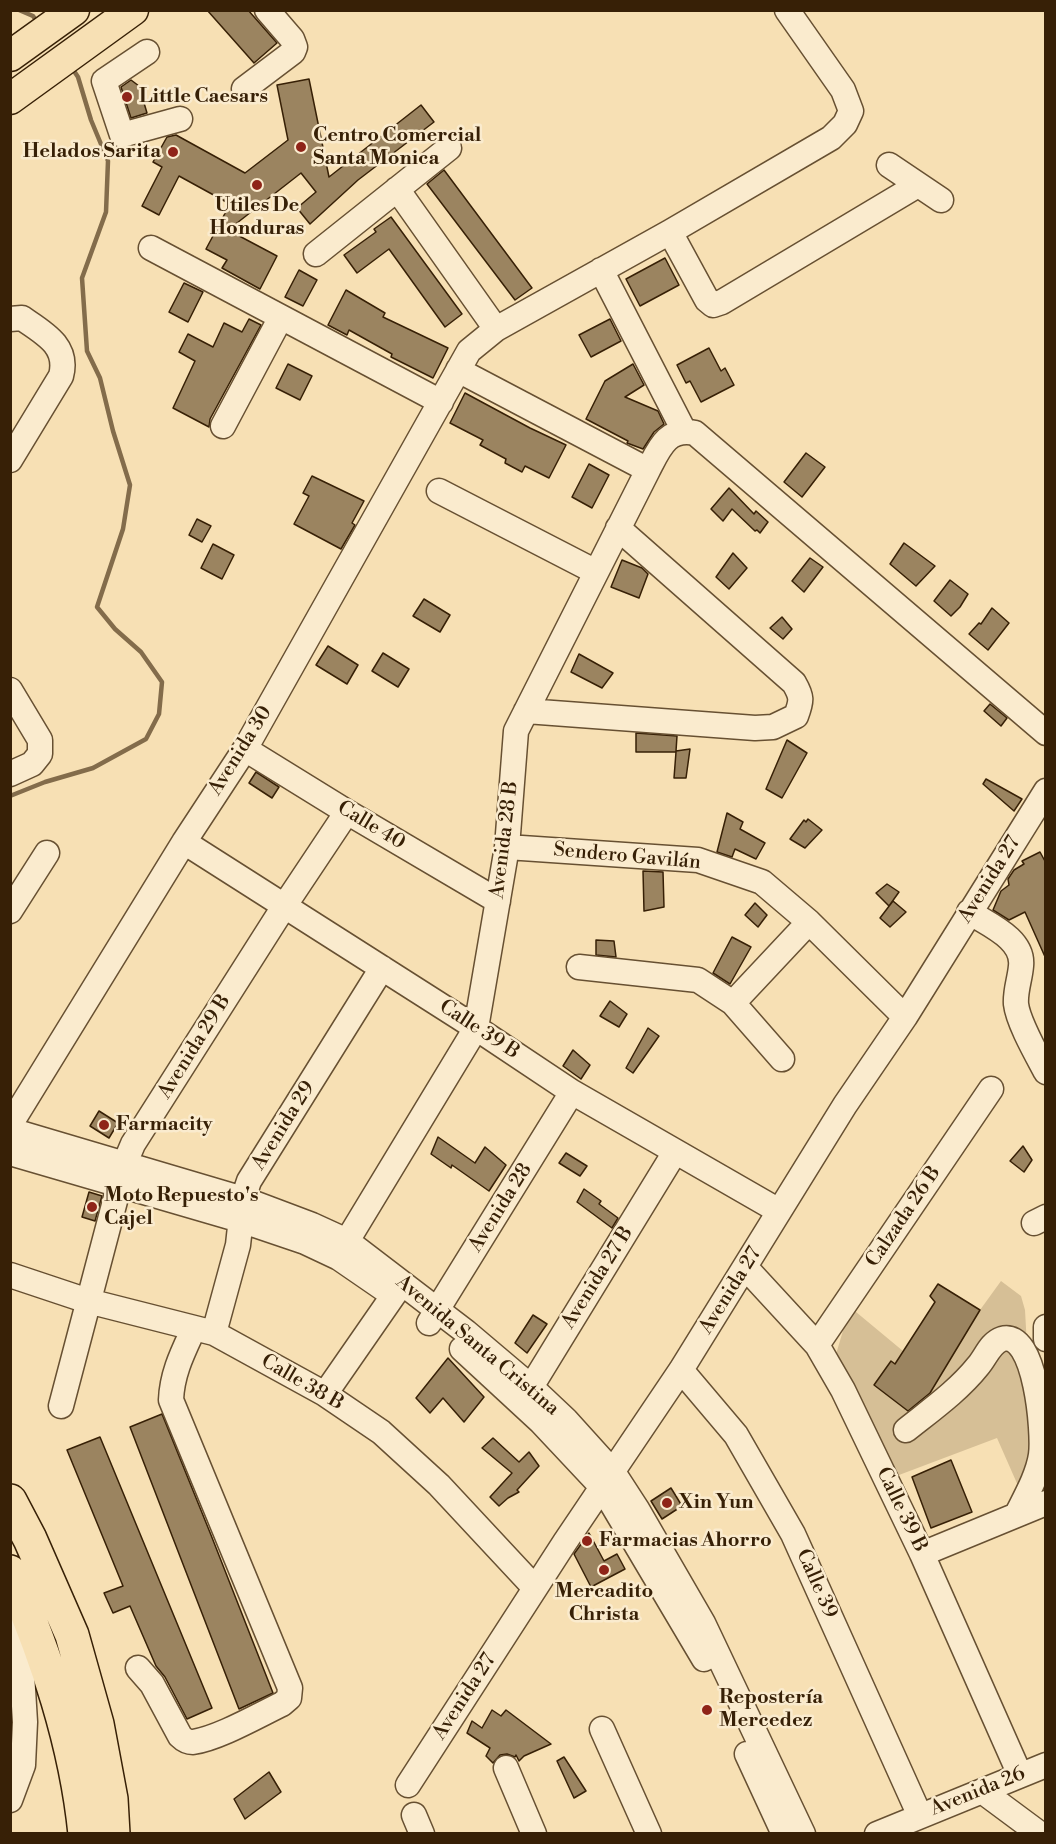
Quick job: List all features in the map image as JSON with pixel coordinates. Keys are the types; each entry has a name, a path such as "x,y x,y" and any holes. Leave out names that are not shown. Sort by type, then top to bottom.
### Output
{"highway":[{"path":"10,1501 30,1539 72,1635 97,1724 111,1799 114,1833"},
{"path":"10,1572 34,1626 53,1688 70,1749 85,1833"}],"main road":[{"path":"10,99 21,69 87,26 133,10"}],"street":[{"path":"87,26 116,10"},
{"path":"244,89 293,52 296,47 267,10"},
{"name":"Avenida 30","path":"10,1125 184,842 245,748 469,351 496,329 670,232 831,138 845,124 851,111 843,90 787,10"},
{"path":"147,52 104,81 122,135 180,118"},
{"path":"316,254 449,148"},
{"path":"890,165 941,200"},
{"path":"670,232 707,300 713,305 722,302 918,184"},
{"path":"397,189 496,329"},
{"path":"151,249 441,402"},
{"path":"601,270 684,431 695,433 1046,733"},
{"path":"223,426 281,317"},
{"path":"10,319 22,318 40,330 60,349 64,364 61,376 10,460"},
{"path":"458,370 648,470"},
{"name":"Avenida 28 B","path":"343,1249 476,1028 507,848 516,731 662,445 672,434 684,431"},
{"path":"439,491 596,572"},
{"path":"526,711 755,728 773,727 796,716 801,695 794,683 618,528"},
{"path":"10,690 40,740 40,754 33,764 10,774"},
{"name":"Calle 40","path":"245,748 347,812 498,901"},
{"name":"Avenida 27","path":"408,1785 535,1588 681,1370 845,1105 905,1017 1046,791"},
{"name":"Avenida 29 B","path":"61,1406 122,1174 133,1144 347,812"},
{"name":"Calle 39 B","path":"184,842 476,1028 572,1092 779,1211"},
{"name":"Sendero Gavilán","path":"507,848 698,860 762,882 809,922 905,1017"},
{"path":"10,911 47,853"},
{"path":"969,912 1006,936 1019,950 1021,958 1016,1004 1020,1019 1046,1072"},
{"path":"733,1003 809,922"},
{"path":"579,967 698,980 733,1003 782,1059"},
{"name":"Avenida 29","path":"138,1668 152,1684 180,1736 185,1741 191,1742 224,1732 282,1704 289,1698 290,1688 171,1400 172,1384 178,1361 204,1330 238,1245 242,1209 249,1182 382,968"},
{"name":"Calzada 26 B","path":"817,1345 991,1089"},
{"name":"Avenida 28","path":"434,1317 572,1092"},
{"name":"Avenida Santa Cristina","path":"10,1130 122,1174 242,1209 305,1242 343,1249 434,1317 467,1353 525,1394 541,1422 608,1479 637,1509 703,1623 803,1833"},
{"name":"Avenida 27 B","path":"525,1394 675,1152"},
{"name":"Avenida Santa Cristina","path":"10,1153 122,1174"},
{"name":"Calle 39 B","path":"746,1268 817,1345 843,1390 922,1554 1020,1775"},
{"name":"Calle 38 B","path":"10,1275 88,1301 204,1330 325,1394 381,1432 439,1485 535,1588"},
{"path":"325,1394 398,1289"},
{"path":"1046,1327 1046,1339"},
{"path":"906,1430 954,1390 978,1366 994,1343 1004,1338 1019,1344 1033,1371 1041,1424 1041,1454 1034,1477 1017,1515"},
{"name":"Calle 39","path":"681,1370 736,1435 793,1534 920,1816"},
{"name":"Avenida Santa Cristina","path":"608,1479 711,1670 784,1833"},
{"path":"922,1554 1046,1503"},
{"path":"10,1601 20,1641 25,1722 23,1765 10,1800"},
{"path":"602,1729 649,1833"},
{"name":"Avenida 26","path":"877,1833 1046,1765"},
{"path":"507,1768 534,1833"},
{"path":"982,1791 1040,1833"}],"shaded area":[{"path":"1001,1281 1021,1296 1025,1310 1027,1346 1040,1374 1023,1497 997,1438 899,1475 891,1469 834,1361 850,1307 903,1351 895,1364 891,1361 874,1385 916,1417 980,1310"}],"building":[{"path":"207,10 248,10 277,43 254,63"},
{"path":"309,79 329,177 421,105 434,122 358,180 310,224 297,208 316,192 301,173 228,230 277,256 260,289 222,268 227,260 206,249 230,204 179,176 159,215 142,206 162,167 153,162 167,137 176,135 245,173 288,140 277,85"},
{"path":"131,80 139,86 147,113 131,118 121,87"},
{"path":"444,170 532,288 515,300 427,184"},
{"path":"391,217 462,314 445,327 389,249 357,273 344,255 376,232 374,229"},
{"path":"665,258 679,285 640,306 626,279"},
{"path":"299,270 317,280 303,306 285,297"},
{"path":"184,283 203,292 188,322 169,312"},
{"path":"346,290 385,313 383,317 448,348 433,378 391,357 392,354 349,330 347,335 328,325"},
{"path":"249,319 261,325 210,419 209,427 173,408 195,361 179,352 188,334 213,347 224,323 242,332"},
{"path":"610,319 621,341 591,357 579,335"},
{"path":"709,348 721,371 725,368 734,385 701,402 690,381 686,383 677,365"},
{"path":"288,364 312,376 300,400 276,388"},
{"path":"633,364 644,385 625,397 658,411 664,424 654,432 643,449 627,443 628,441 586,419 605,381"},
{"path":"465,393 566,445 549,478 525,466 522,472 505,463 506,459 480,445 483,440 450,423"},
{"path":"806,453 825,467 802,497 784,482"},
{"path":"589,464 609,475 592,508 572,497"},
{"path":"312,476 364,501 352,523 355,525 341,549 294,524 309,496 303,493"},
{"path":"729,488 754,514 756,511 768,522 760,533 732,509 723,521 711,509"},
{"path":"197,519 211,526 202,542 189,535"},
{"path":"904,543 935,566 916,586 890,564"},
{"path":"213,544 234,555 222,579 201,568"},
{"path":"733,553 747,568 729,589 716,577"},
{"path":"810,558 823,567 804,592 792,581"},
{"path":"622,560 642,568 648,574 639,598 611,587"},
{"path":"950,580 968,594 951,616 934,601"},
{"path":"424,599 450,615 440,632 413,616"},
{"path":"992,608 1009,623 988,650 969,634 979,623 981,624"},
{"path":"782,617 792,629 783,639 770,628"},
{"path":"328,646 358,665 347,684 316,665"},
{"path":"383,653 409,669 398,687 372,671"},
{"path":"579,654 613,673 602,688 571,672"},
{"path":"990,704 1007,718 1001,726 984,711"},
{"path":"636,733 677,736 676,751 690,749 686,778 674,778 676,752 636,752"},
{"path":"787,740 807,753 782,798 766,789"},
{"path":"256,772 279,787 272,798 249,783"},
{"path":"986,779 1022,799 1014,811 983,784"},
{"path":"727,813 743,822 740,829 765,843 756,859 735,849 732,857 717,852"},
{"path":"808,819 822,830 805,848 790,839 804,820 806,822"},
{"path":"1040,852 1046,863 1046,959 1025,912 1009,920 993,910 1001,891 1009,885 1008,879 1014,870 1024,864 1022,861"},
{"path":"643,871 663,872 664,907 644,911"},
{"path":"887,884 899,892 889,906 876,893"},
{"path":"893,901 906,912 890,927 880,918"},
{"path":"755,903 767,915 758,927 745,915"},
{"path":"732,937 751,947 730,984 713,973"},
{"path":"596,940 614,941 616,957 596,955"},
{"path":"610,1001 627,1014 619,1027 600,1016"},
{"path":"648,1028 659,1036 633,1073 626,1068"},
{"path":"573,1050 590,1065 581,1079 563,1066"},
{"name":"Farmacity","path":"99,1111 118,1123 109,1138 90,1126"},
{"path":"438,1137 475,1163 485,1147 506,1165 489,1191 452,1165 451,1168 431,1154"},
{"path":"1023,1146 1032,1160 1024,1172 1010,1161"},
{"path":"566,1153 587,1166 580,1176 559,1163"},
{"path":"584,1189 601,1201 599,1204 618,1218 612,1228 577,1202"},
{"name":"Moto Repuesto's Cajel","path":"89,1192 102,1196 95,1221 82,1217"},
{"path":"938,1284 980,1310 930,1393 908,1411 874,1385 891,1361 895,1364 935,1302 930,1296"},
{"path":"533,1315 547,1324 527,1353 515,1343"},
{"path":"448,1358 484,1397 464,1422 443,1398 430,1413 416,1398"},
{"path":"162,1414 273,1693 239,1709 130,1427"},
{"path":"100,1437 212,1708 187,1719 165,1677 156,1666 130,1606 113,1613 104,1593 123,1586 67,1450"},
{"path":"493,1438 519,1462 529,1452 539,1466 517,1490 519,1492 499,1506 490,1497 512,1473 482,1448"},
{"path":"951,1460 972,1512 931,1528 912,1477"},
{"name":"Xin Yun","path":"671,1488 682,1506 662,1519 651,1501"},
{"path":"589,1533 604,1561 617,1554 625,1569 591,1587 574,1554"},
{"path":"492,1710 501,1716 506,1710 551,1744 524,1756 519,1761 516,1755 515,1757 507,1754 500,1755 493,1763 486,1756 490,1748 467,1733 472,1721 482,1728"},
{"path":"564,1757 586,1791 574,1798 557,1761"},
{"path":"269,1772 281,1792 245,1819 234,1799"}],"waterway":[{"path":"19,10 33,16 38,23"},
{"path":"10,796 45,782 93,768 146,739 159,714 162,682 141,652 115,629 97,607 123,529 130,485 100,378 87,351 82,278 106,212 108,161 91,120 78,77 72,68"}],"place":[{"name":"Little Caesars","path":"127,97"},
{"name":"Centro Comercial Santa Monica","path":"301,147"},
{"name":"Helados Sarita","path":"173,152"},
{"name":"Utiles De Honduras","path":"257,185"},
{"name":"Farmacity","path":"104,1125"},
{"name":"Moto Repuesto's Cajel","path":"92,1207"},
{"name":"Xin Yun","path":"667,1503"},
{"name":"Farmacias Ahorro","path":"587,1541"},
{"name":"Mercadito Christa","path":"604,1570"},
{"name":"Repostería Mercedez","path":"707,1710"}]}
